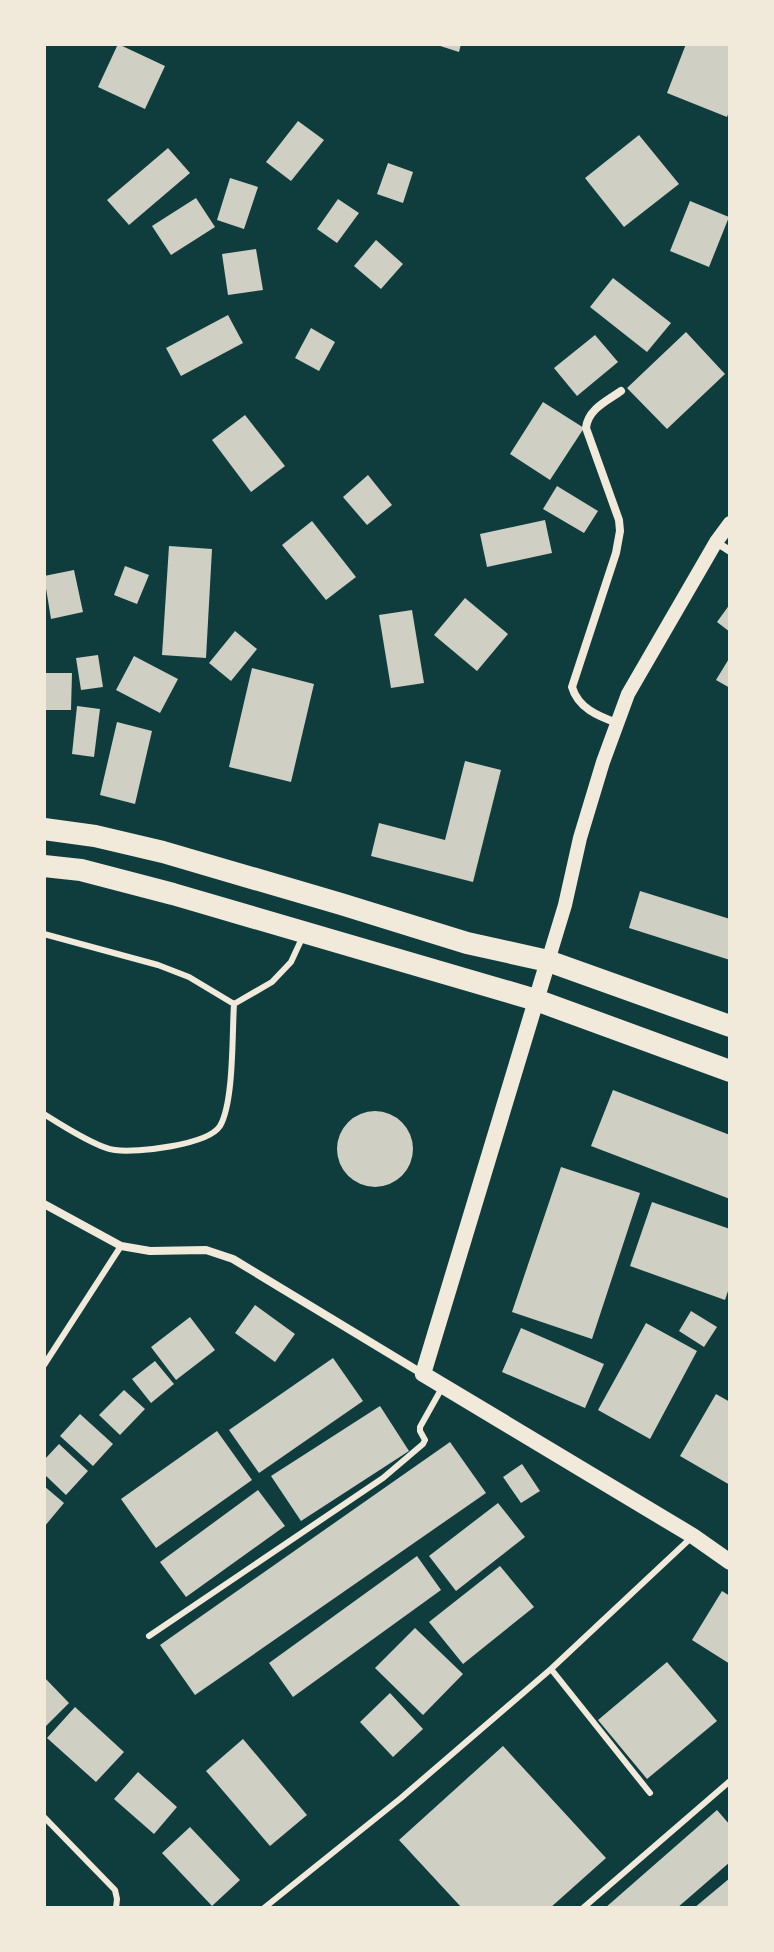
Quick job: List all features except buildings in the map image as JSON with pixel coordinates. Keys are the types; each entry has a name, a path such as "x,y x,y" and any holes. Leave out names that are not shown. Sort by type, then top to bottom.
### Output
{"highway":[{"path":"44,829 95,836 163,852 467,943 548,961 730,1026"},
{"path":"44,866 81,870 536,1000 730,1071"}],"main road":[{"path":"548,961 423,1374 693,1536 730,1562"}],"street":[{"path":"617,723 588,709 572,687 616,553 620,531 586,422 592,412 621,391"},
{"path":"548,961 603,762 628,694 730,523"},
{"path":"716,542 730,551"},
{"path":"44,1204 121,1246 150,1251 206,1250 233,1259 423,1374"}],"lane":[{"path":"234,1004 272,982 291,962 305,932"},
{"path":"44,934 168,969 189,977 234,1004"},
{"path":"44,1114 73,1132 114,1150 150,1149 198,1141 219,1128 228,1104 234,1004"},
{"path":"44,1365 121,1246"},
{"path":"149,1636 383,1478 423,1444 425,1440 420,1427 443,1386"},
{"path":"264,1908 401,1798 551,1669 693,1536"},
{"path":"551,1669 650,1793"},
{"path":"583,1908 730,1781"},
{"path":"44,1817 115,1890 116,1908"}]}
